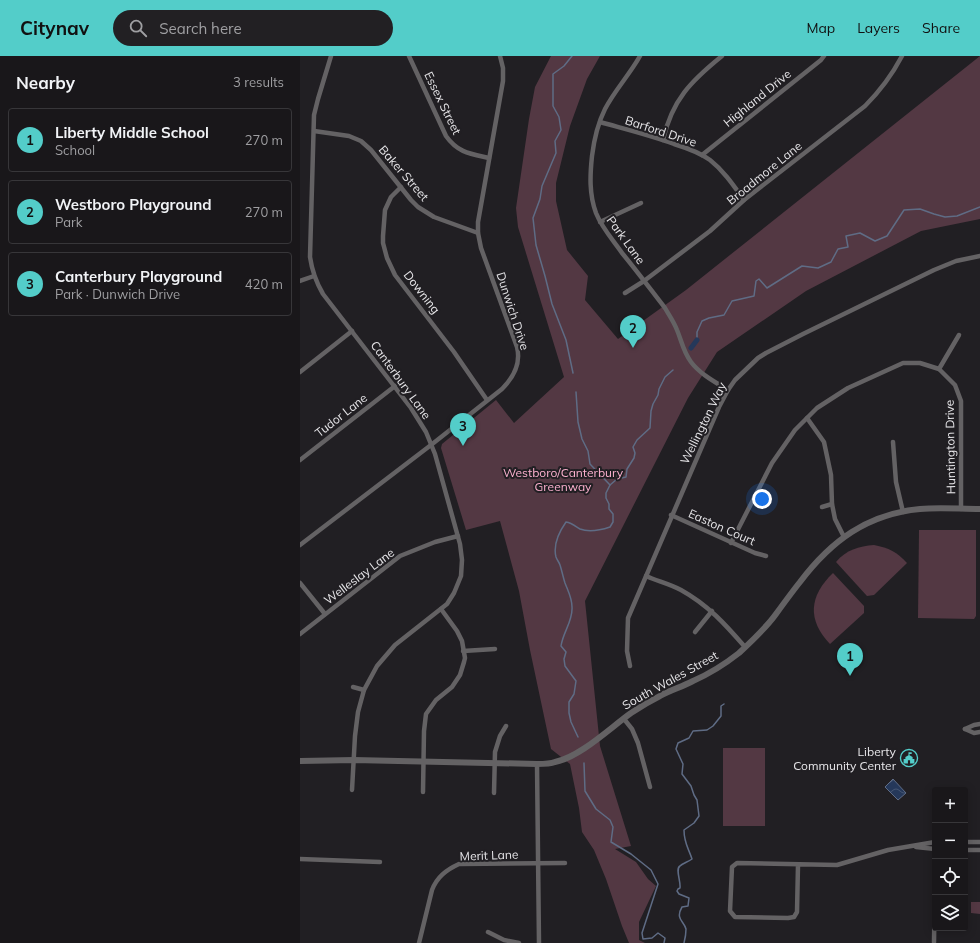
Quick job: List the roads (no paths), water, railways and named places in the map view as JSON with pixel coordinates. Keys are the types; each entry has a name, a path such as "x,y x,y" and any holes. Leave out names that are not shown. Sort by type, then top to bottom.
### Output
{"street":[{"name":"Canterbury Lane","path":"331,56 314,115 310,257 314,276 323,294 395,386 420,422 434,454 462,552 461,576 454,593 447,604 395,645 377,666 364,690 358,712 355,736 352,790"},
{"name":"Essex Street","path":"409,56 446,136 460,150 489,158"},
{"name":"Dunwich Drive","path":"300,546 502,389 517,365 518,353 481,248 478,233 478,222 503,81 503,68 500,56"},
{"name":"Park Lane","path":"640,56 616,91 600,122 593,151 590,183 595,212 604,229 665,308 674,322 680,336 682,347 691,362 701,372 728,390"},
{"path":"663,140 668,122 684,92 697,77 722,56"},
{"name":"Highland Drive","path":"702,155 821,60 824,56"},
{"name":"Broadmore Lane","path":"626,293 710,231 744,200 865,106 887,81 902,56"},
{"name":"Barford Drive","path":"600,122 663,140 702,155 723,172 744,200"},
{"name":"Baker Street","path":"314,131 349,136 361,142 371,150 418,208 478,233"},
{"name":"Downing","path":"401,188 391,197 385,210 382,236 387,258 395,275 454,352 487,400"},
{"path":"600,222 641,203"},
{"name":"Wellington Way","path":"630,666 627,651 628,618 719,407 735,380 758,358 803,334 934,270 956,261 980,256"},
{"path":"300,281 314,276"},
{"path":"300,372 352,331"},
{"path":"939,369 959,335"},
{"name":"Huntington Drive","path":"731,543 772,463 795,430 817,408 848,388 903,363 920,363 939,369 955,385 961,400 961,509"},
{"name":"Tudor Lane","path":"300,460 395,386"},
{"path":"807,418 824,442 831,475 832,504 835,519 844,537"},
{"path":"893,442 896,482 903,512"},
{"path":"822,507 832,504"},
{"name":"South Wales Street","path":"300,761 354,760 495,764 538,764 555,762 571,756 660,696 694,681 712,671 738,653 776,614 824,553 861,526 884,517 921,509 980,509"},
{"name":"Easton Court","path":"672,516 754,553 766,556"},
{"name":"Welleslay Lane","path":"300,634 400,556 435,542 458,536"},
{"path":"646,576 679,589 698,600 712,611 745,646"},
{"path":"300,583 324,614"},
{"path":"423,792 424,731 426,714 436,700 452,687 460,675 465,658 462,641 457,631 441,609"},
{"path":"695,632 712,611"},
{"path":"464,651 495,649"},
{"path":"353,687 364,690"},
{"path":"624,719 632,729 638,743 650,787"},
{"path":"980,724 965,729 974,733 980,732"},
{"path":"494,793 495,752 500,736 506,726"},
{"path":"538,764 539,943"},
{"path":"968,842 980,842"},
{"path":"798,864 797,912 794,916 788,918 735,916 730,911 732,867 737,864 798,864 837,865 888,850 932,843"},
{"path":"912,846 932,849"},
{"path":"968,850 980,850"},
{"path":"300,859 380,862"},
{"name":"Merit Lane","path":"419,943 434,883 449,868 459,864 565,863"},
{"path":"934,942 935,895"},
{"path":"488,932 504,940 519,943"}],"water":[{"path":"893,779 906,793 898,800 885,787"}],"waterway":[{"path":"572,56 564,66 553,74 553,106 559,117 561,130 555,141 556,153 542,186 540,199 533,218 536,245 552,304 566,340 573,373"},
{"path":"697,340 697,332 702,321 724,315 732,301 754,296 756,281 759,279 767,288 802,266 818,268 831,262 838,249 848,247 846,236 860,233 875,241 887,236 904,210 920,209 945,217 957,216 980,207"},
{"path":"691,348 697,340"},
{"path":"578,737 571,722 569,713 569,702 574,694 576,681 565,666 564,659 566,652 561,646 571,617 572,604 560,565 556,557 556,543 566,522 588,531 610,527 613,522 613,514 609,509 606,493 610,485 617,479 626,477 627,469 634,458 635,453 633,447 637,440 650,428 653,404 665,377 673,370"},
{"path":"576,392 578,422 582,439 588,451 590,464 610,485"},
{"path":"684,943 686,929 679,914 682,907 688,906 689,898 679,894 677,891 680,888 678,870 681,865 692,859 685,842 684,830 694,823 699,816 697,800 691,786 682,774 683,764 676,749 678,743 689,738 693,731 707,730 713,726 721,716 721,706 724,704"},
{"path":"584,763 585,791 596,809 610,820 613,827 611,842 631,854 651,870 658,884 642,933 643,939 652,938 658,933 665,938 664,943"}],"place":[{"name":"Westboro Playground","path":"633,348"},
{"name":"Canterbury Playground","path":"463,446"},
{"name":"Liberty Middle School","path":"850,676"},
{"name":"Liberty Community Center","path":"909,758"}],"park label":[{"name":"Westboro/Canterbury Greenway","path":"563,479"}]}
